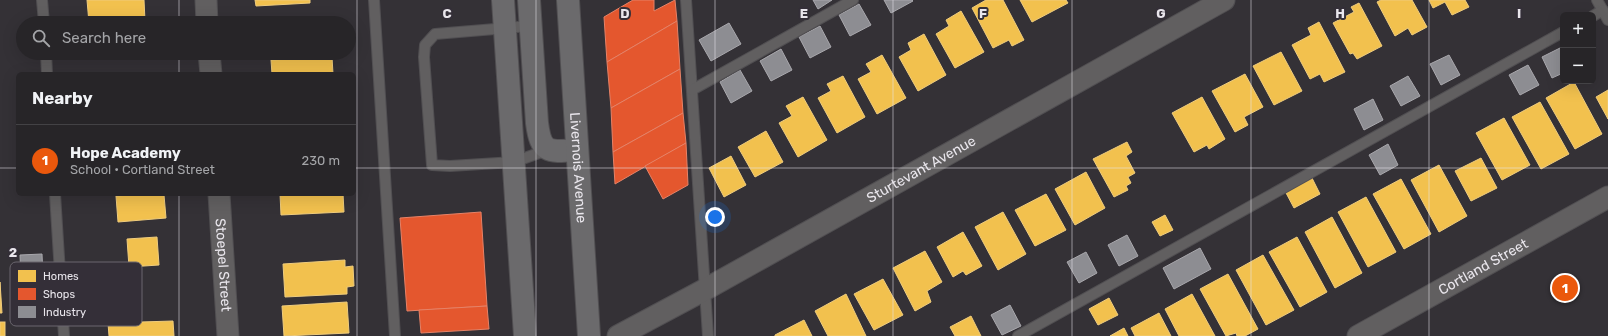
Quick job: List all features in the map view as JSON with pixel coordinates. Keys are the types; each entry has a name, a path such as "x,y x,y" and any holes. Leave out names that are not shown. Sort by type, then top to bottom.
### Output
{"main road":[{"path":"504,0 525,336"},
{"path":"528,0 537,123 540,140 547,150 553,152 577,150"},
{"name":"Livernois Avenue","path":"568,0 589,336"}],"street":[{"path":"206,0 207,16"},
{"name":"Sturtevant Avenue","path":"618,336 706,289 1224,0"},
{"path":"210,60 211,72"},
{"name":"Stoepel Street","path":"219,196 228,336"},
{"name":"Cortland Street","path":"1358,336 1608,197"}],"lane":[{"path":"42,0 43,16"},
{"path":"374,0 395,336"},
{"path":"686,0 708,336"},
{"path":"692,90 853,0"},
{"path":"1597,0 1608,20"},
{"path":"1596,14 1603,10"},
{"path":"530,26 435,34 425,45 424,57 432,165 450,166 514,162 547,150"},
{"path":"1018,336 1560,34"},
{"path":"46,60 47,72"},
{"path":"55,196 59,262"},
{"path":"63,326 64,336"}],"building: Homes":[{"path":"87,0 144,0 145,16 88,16"},
{"path":"255,0 310,0 310,3 256,6"},
{"path":"986,0 1003,0 1024,40 1012,46 1009,40 993,48 972,8"},
{"path":"1020,0 1066,0 1068,3 1032,22"},
{"path":"1381,0 1412,0 1427,27 1412,35 1408,28 1395,36 1377,2"},
{"path":"1429,0 1465,0 1469,7 1452,15 1445,2 1433,8"},
{"path":"1359,3 1382,46 1357,59 1353,53 1350,54 1333,23 1354,12 1351,7"},
{"path":"961,11 984,52 955,68 936,34 949,26 946,20"},
{"path":"1319,22 1345,72 1324,82 1320,74 1310,79 1292,45 1311,35 1308,28"},
{"path":"924,34 946,75 918,91 899,57 911,50 908,43"},
{"path":"1281,52 1302,91 1274,105 1253,66"},
{"path":"882,55 906,98 877,114 858,79 871,72 866,64"},
{"path":"271,60 332,60 333,72 272,72"},
{"path":"1245,74 1263,107 1244,117 1248,125 1235,132 1212,91"},
{"path":"843,76 865,117 837,133 818,98 831,91 827,84"},
{"path":"1570,84 1575,84 1602,134 1575,149 1546,98"},
{"path":"1608,90 1608,119 1596,97"},
{"path":"803,97 827,140 798,157 779,123 792,116 786,106"},
{"path":"1202,97 1225,139 1209,149 1207,145 1194,152 1172,113"},
{"path":"1540,102 1569,154 1541,169 1512,117"},
{"path":"1504,118 1530,165 1502,180 1476,133"},
{"path":"766,131 783,162 755,177 738,147"},
{"path":"1127,142 1132,152 1126,156 1135,173 1128,177 1131,183 1126,186 1128,190 1114,197 1093,159"},
{"path":"731,156 746,185 724,197 709,168"},
{"path":"1481,158 1497,188 1471,201 1455,171"},
{"path":"1439,165 1467,216 1439,232 1411,180"},
{"path":"1086,172 1105,208 1075,225 1055,189"},
{"path":"1312,178 1320,194 1294,208 1285,191"},
{"path":"1401,179 1431,234 1404,249 1373,194"},
{"path":"1046,194 1066,230 1035,246 1015,210"},
{"path":"116,196 164,196 166,218 118,222"},
{"path":"280,196 343,196 344,212 281,215"},
{"path":"1366,197 1396,252 1368,267 1338,212"},
{"path":"1003,212 1026,254 998,270 975,227"},
{"path":"1165,215 1173,230 1160,236 1152,222"},
{"path":"1332,217 1362,273 1335,288 1305,232"},
{"path":"963,232 982,266 966,275 963,271 953,277 937,247"},
{"path":"157,237 159,265 142,266 142,262 129,262 127,239"},
{"path":"1297,237 1327,292 1300,307 1269,252"},
{"path":"925,251 942,282 927,291 931,302 915,311 893,268"},
{"path":"1263,255 1294,310 1266,325 1236,270"},
{"path":"345,260 345,267 353,266 354,286 347,287 347,294 285,297 283,264"},
{"path":"1228,274 1258,329 1245,336 1237,336 1236,333 1226,336 1200,289"},
{"path":"883,279 903,315 874,330 854,294"},
{"path":"0,282 2,313 0,313"},
{"path":"846,294 866,336 828,336 815,311"},
{"path":"1192,294 1215,336 1179,336 1165,309"},
{"path":"1109,298 1118,315 1098,325 1089,309"},
{"path":"347,302 349,333 284,336 282,306"},
{"path":"1159,313 1171,336 1135,336 1131,328"},
{"path":"971,316 981,336 955,336 950,327"},
{"path":"804,320 812,336 775,336 775,335"},
{"path":"173,321 174,336 109,336 108,326 142,326 142,322"},
{"path":"0,322 5,322 5,336 0,336"},
{"path":"1124,328 1128,336 1110,336"}],"building: Shops":[{"path":"633,0 654,0 654,11 675,0 677,21 607,62 604,17"},
{"path":"677,21 680,69 611,108 607,62"},
{"path":"680,69 683,113 613,152 611,108"},
{"path":"683,113 686,143 615,184 613,152"},
{"path":"686,143 688,185 663,199 645,166"},
{"path":"481,212 487,306 407,311 400,218"},
{"path":"487,306 489,329 421,333 419,310"}],"building: Industry":[{"path":"813,0 832,0 818,9"},
{"path":"884,0 912,0 913,1 891,13"},
{"path":"859,4 871,25 850,36 839,15"},
{"path":"729,23 741,44 711,61 699,40"},
{"path":"820,26 831,47 810,58 799,37"},
{"path":"1560,48 1560,74 1552,78 1542,57"},
{"path":"781,49 792,70 771,81 760,61"},
{"path":"1449,55 1460,75 1441,85 1430,64"},
{"path":"1528,65 1539,85 1520,95 1509,75"},
{"path":"740,70 752,91 731,103 720,82"},
{"path":"1408,76 1420,96 1401,106 1390,86"},
{"path":"1373,99 1383,120 1364,130 1354,109"},
{"path":"1388,144 1398,165 1380,175 1369,155"},
{"path":"1127,235 1138,256 1119,266 1108,245"},
{"path":"1200,248 1211,269 1174,289 1163,268"},
{"path":"1086,252 1097,273 1079,283 1067,262"},
{"path":"42,254 42,262 20,262 20,255"},
{"path":"1010,305 1021,326 1002,335 991,315"}],"place":[{"name":"Hope Academy","path":"1565,288"}]}
